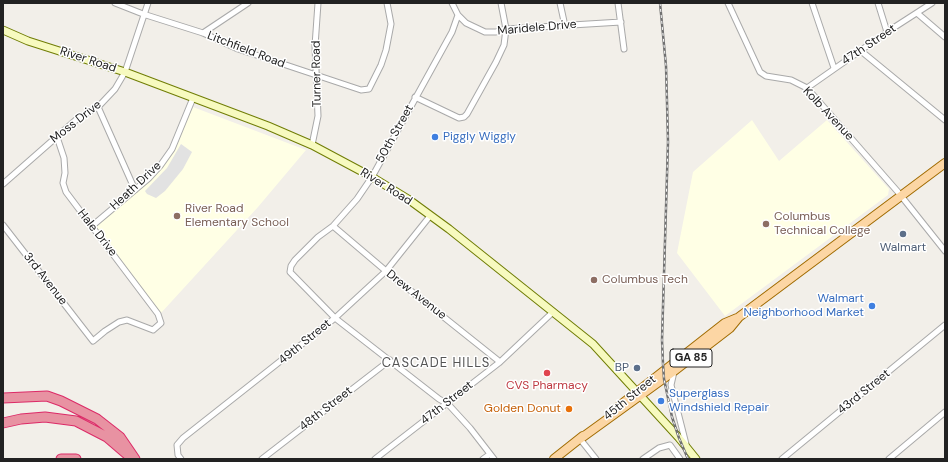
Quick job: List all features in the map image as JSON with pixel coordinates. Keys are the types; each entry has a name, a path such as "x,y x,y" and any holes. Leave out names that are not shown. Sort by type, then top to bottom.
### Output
{"highway":[{"path":"3,398 47,396 61,401 97,418 120,437 133,459"},
{"path":"3,423 20,419 45,417 76,421 107,437 133,459"},
{"path":"61,459 76,459"}],"main road":[{"name":"River Road","path":"3,30 28,41 125,72 268,126 312,144 372,177 430,216 593,344 639,393 696,459"},
{"name":"45th Street","path":"639,393 674,371 730,328 740,317 945,163"},
{"name":"45th Street","path":"554,459 726,323 740,317"}],"street":[{"name":"Litchfield Road","path":"115,3 203,34 238,49 361,90 369,89 381,65 391,24 387,3"},
{"name":"Moss Drive","path":"3,184 77,119 98,107 115,89 125,72 148,3"},
{"path":"203,34 248,3"},
{"name":"Turner Road","path":"312,144 318,116 315,46 318,3"},
{"path":"452,3 458,15"},
{"path":"415,97 459,118 468,114 504,45 506,29 501,3"},
{"path":"560,3 565,26"},
{"path":"618,3 624,49"},
{"name":"Kolb Avenue","path":"728,3 760,72 766,76 791,80 807,88 902,196 945,252"},
{"path":"812,3 834,68"},
{"path":"878,3 887,32"},
{"name":"47th Street","path":"807,88 834,68 932,3"},
{"path":"918,13 945,37"},
{"name":"Maridele Drive","path":"458,15 466,23 485,32 496,32 506,29 621,22"},
{"name":"50th Street","path":"335,318 290,272 291,266 318,237 333,226 357,199 372,177 452,32 458,15"},
{"path":"861,51 945,120"},
{"name":"Heath Drive","path":"92,226 135,190 160,166 172,149 193,98"},
{"path":"98,107 135,190"},
{"name":"Hale Drive","path":"57,138 64,158 65,173 63,183 66,192 158,314 160,320"},
{"name":"49th Street","path":"181,458 178,455 177,445 183,438 335,318 386,271 430,216"},
{"name":"3rd Avenue","path":"3,225 93,341 119,322 127,320 153,330 161,323 160,320"},
{"name":"Drew Avenue","path":"333,226 386,271 500,362"},
{"name":"47th Street","path":"375,459 448,404 500,362 553,312"},
{"path":"335,318 439,399 448,404 470,428 494,459"},
{"name":"43rd Street","path":"782,459 945,325"},
{"name":"48th Street","path":"262,459 390,360"},
{"path":"674,371 672,385 680,425 687,448"},
{"path":"889,459 945,412"},
{"path":"580,439 596,459"},
{"path":"643,459 659,448 670,444 680,459"},
{"path":"483,459 490,454"}],"shaded area":[{"name":"River Road Elementary School","path":"193,107 306,150 258,207 161,313 94,226 150,179 174,149"},
{"name":"Columbus Technical College","path":"752,120 779,161 827,120 889,189 888,195 725,316 677,253 693,172"},
{"path":"181,144 192,152 183,169 165,191 156,198 147,194 145,191 167,168"}],"railway":[{"path":"660,3 666,66 668,142 662,340 663,364 664,379 672,417 688,459"}],"place":[{"name":"Piggly Wiggly","path":"435,137"},
{"name":"River Road Elementary School","path":"177,216"},
{"name":"Columbus Technical College","path":"766,224"},
{"name":"Walmart","path":"903,234"},
{"name":"Columbus Tech","path":"594,280"},
{"name":"Walmart Neighborhood Market","path":"872,306"},
{"name":"BP","path":"637,368"},
{"name":"CVS Pharmacy","path":"547,373"},
{"name":"Superglass Windshield Repair","path":"661,401"},
{"name":"Golden Donut","path":"569,409"}],"district":[{"name":"CASCADE HILLS","path":"436,364"}]}
